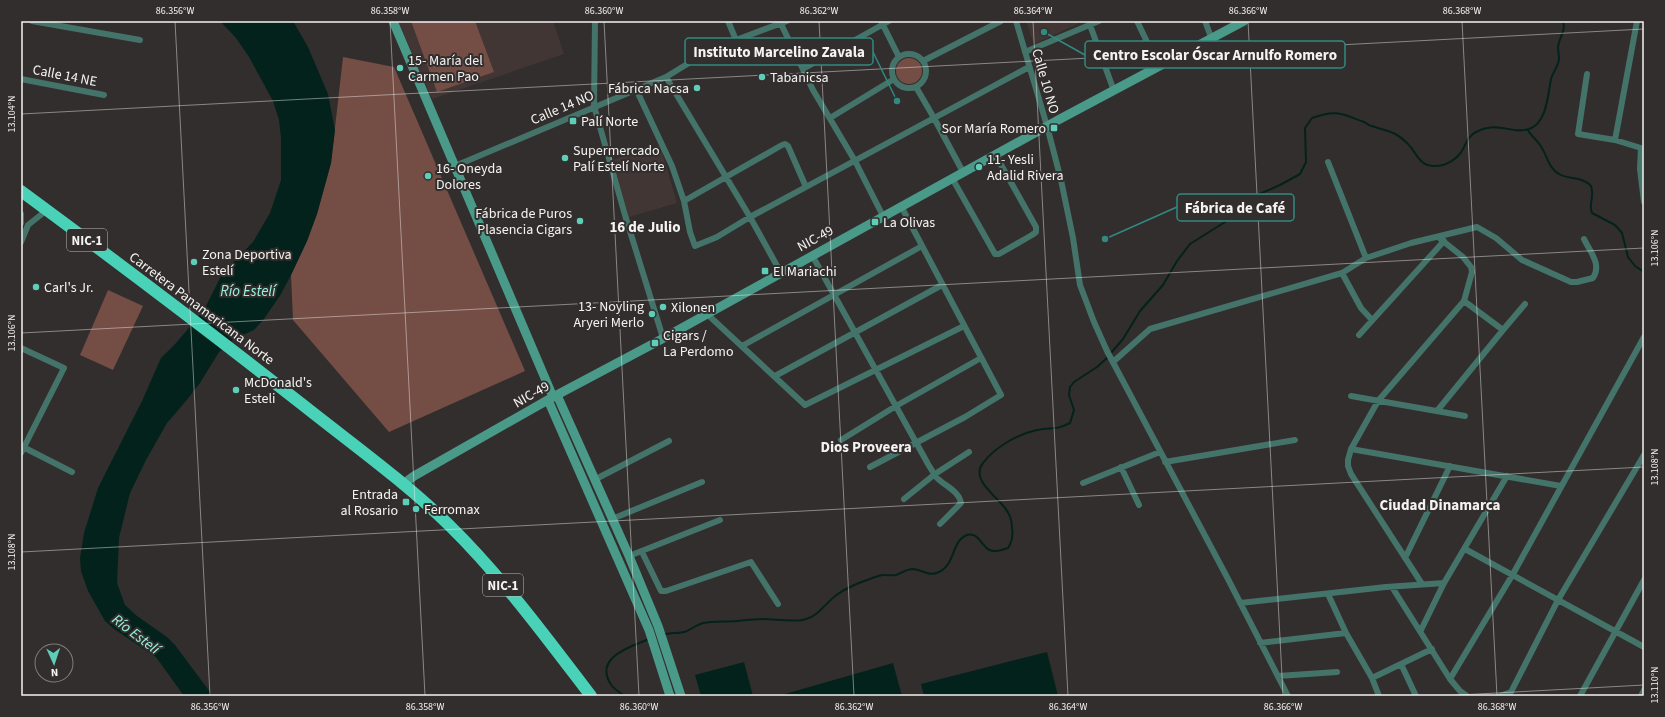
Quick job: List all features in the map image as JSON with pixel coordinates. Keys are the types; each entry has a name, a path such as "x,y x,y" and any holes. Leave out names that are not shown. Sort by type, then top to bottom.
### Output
{"highway":[{"name":"Carretera Panamericana Norte","path":"21,191 237,353 403,484 448,524 468,546 529,615 591,696"}],"street":[{"path":"32,21 140,40"},
{"path":"393,21 553,397 618,560 649,630 670,696"},
{"path":"593,21 594,106 625,215 663,338"},
{"path":"728,21 736,40"},
{"path":"803,69 882,22 889,21"},
{"path":"923,61 1001,21"},
{"name":"Calle 10 NO","path":"1016,21 1047,126 1061,180 1072,230 1080,285 1094,322 1112,361 1288,696"},
{"path":"1025,52 1099,21"},
{"path":"1137,21 1159,67"},
{"path":"1205,21 1212,37"},
{"name":"NIC-49","path":"403,484 414,476 553,397 707,314 995,154 1244,21"},
{"path":"1615,140 1636,21"},
{"path":"784,22 803,69 855,161 883,216"},
{"name":"Calle 14 NO","path":"455,166 594,106 666,77 702,55 770,24 784,22"},
{"path":"882,22 899,57"},
{"path":"1090,25 1114,91"},
{"path":"905,54 912,54 923,61 926,68 926,76 916,87 906,88 897,83 894,79 892,74 893,65 899,57 905,54"},
{"path":"636,89 672,166 684,201 690,232 695,246 717,237 750,217 1029,67"},
{"path":"1587,74 1578,134 1615,140 1642,148 1640,169 1644,202"},
{"path":"666,77 750,217 781,273"},
{"name":"Calle 14 NE","path":"21,79 104,96"},
{"path":"830,118 894,79"},
{"path":"916,87 963,172"},
{"path":"684,201 782,144 788,146 806,187"},
{"path":"952,178 994,254 999,254 1026,239 1036,232 1036,227 995,154"},
{"path":"1328,162 1366,258"},
{"path":"870,467 965,418 1000,395 901,206"},
{"path":"21,242 28,225 47,210"},
{"path":"21,214 21,223 28,225"},
{"path":"1112,361 1150,329 1342,272 1366,258 1411,243 1477,227 1496,238 1522,260 1571,282 1577,282 1593,278 1597,270 1596,262 1584,240"},
{"path":"1422,584 1351,474 1348,466 1348,460 1351,449 1378,401 1464,301 1472,272 1471,267 1463,257 1438,237"},
{"path":"1359,335 1444,241"},
{"path":"742,346 922,246"},
{"path":"812,255 935,474 957,495 960,500 960,503 940,524"},
{"path":"1342,272 1361,308 1372,320"},
{"path":"775,376 942,285"},
{"path":"1464,301 1503,330"},
{"path":"1437,411 1525,304"},
{"path":"707,314 805,405 964,326"},
{"path":"1450,679 1513,574 1644,337"},
{"path":"21,348 64,368 22,449 72,472"},
{"path":"841,440 896,406 981,358"},
{"path":"1351,396 1465,416"},
{"path":"553,397 630,556 665,644 681,696"},
{"path":"1165,462 1295,440"},
{"path":"594,480 669,441"},
{"path":"1351,449 1561,486"},
{"path":"904,499 935,474 969,452"},
{"path":"1082,482 1160,452"},
{"path":"1500,696 1511,692 1558,600 1644,454"},
{"path":"1405,558 1450,466"},
{"path":"1121,468 1139,506"},
{"path":"1421,630 1444,583 1465,550 1507,476"},
{"path":"612,519 702,482"},
{"path":"618,560 642,552 720,520"},
{"path":"1465,550 1513,574 1644,647"},
{"path":"642,552 661,591 666,591 751,562 778,604"},
{"path":"1580,696 1644,580"},
{"path":"1240,603 1444,583"},
{"path":"1392,587 1421,630 1450,679 1460,691 1467,696"},
{"path":"1328,594 1346,632 1372,678 1379,696"},
{"path":"1260,643 1346,632"},
{"path":"1372,678 1432,649"},
{"path":"1401,664 1416,696"},
{"path":"1278,676 1337,672"},
{"path":"1641,696 1644,690"}],"shaded area":[{"path":"398,21 553,21 564,54 432,99"},
{"path":"411,21 475,21 494,72 437,92"},
{"path":"1026,21 1084,21 1034,44"},
{"path":"343,57 394,67 525,371 389,432 293,320 291,275 307,241 317,214 331,163"},
{"path":"909,58 918,62 922,71 918,80 909,84 900,80 896,71 900,62"},
{"path":"660,145 677,203 629,217 612,160"},
{"path":"108,290 143,306 113,370 80,355"}],"water":[{"name":"Río Estelí","path":"220,21 293,21 308,47 328,94 335,130 331,163 317,214 307,241 281,294 264,319 254,330 234,339 219,352 200,383 167,423 146,460 130,493 119,538 117,583 125,605 137,616 167,637 175,645 213,696 184,696 156,657 114,629 105,621 88,591 81,571 80,558 84,533 98,488 142,401 161,358 204,310 222,274 253,242 270,213 281,180 281,138 279,120 273,101 249,57 236,38"},
{"path":"1047,652 1058,696 924,696 921,684"},
{"path":"744,662 753,696 701,696 695,675"},
{"path":"893,663 902,696 778,696"}],"waterway":[{"path":"1111,353 1123,339 1140,311 1163,285 1177,261 1190,244 1225,222 1248,199 1280,185 1300,174 1306,162 1305,128 1312,118 1334,113 1365,122 1370,126 1391,132 1398,136 1410,146 1424,163 1433,166 1446,164 1451,162 1461,153 1469,137 1476,132 1491,127 1516,130 1529,129 1540,121 1546,107 1551,79 1557,67 1559,58 1558,47 1564,28 1563,21"},
{"path":"1528,130 1542,149 1550,165 1555,171 1563,176 1580,179 1591,186 1592,213 1615,225 1622,233 1628,257 1635,266 1644,272"},
{"path":"663,635 684,632 707,622 760,619 791,621 806,619 818,613 834,597 844,590 878,576 896,575 911,569 929,574 939,572 948,564 958,542 967,535 975,536 991,551 999,551 1008,548 1012,540 1012,522 1005,508 982,481 980,469 983,463 1000,447 1015,438 1037,430 1057,428 1070,423 1074,410 1069,395 1070,387 1074,382 1097,367 1108,357"},
{"path":"624,696 612,686 607,676 607,668 610,661 624,650 649,639"}],"place":[{"name":"Centro Escolar Óscar Arnulfo Romero","path":"1044,32"},
{"name":"15- María del Carmen Pao","path":"400,68"},
{"name":"Tabanicsa","path":"762,77"},
{"name":"Fábrica Nacsa","path":"697,88"},
{"name":"Instituto Marcelino Zavala","path":"897,101"},
{"name":"Palí Norte","path":"573,121"},
{"name":"Sor María Romero","path":"1054,128"},
{"name":"Supermercado Palí Estelí Norte","path":"565,158"},
{"name":"11- Yesli Adalid Rivera","path":"979,167"},
{"name":"16- Oneyda Dolores","path":"428,176"},
{"name":"Fábrica de Puros Plasencia Cigars","path":"580,221"},
{"name":"La Olivas","path":"875,222"},
{"name":"Fábrica de Café","path":"1105,239"},
{"name":"Zona Deportiva Estelí","path":"194,262"},
{"name":"El Mariachi","path":"765,271"},
{"name":"Carl's Jr.","path":"36,287"},
{"name":"Xilonen","path":"663,307"},
{"name":"13- Noyling Aryeri Merlo","path":"652,314"},
{"name":"Cigars / La Perdomo","path":"655,343"},
{"name":"McDonald's Esteli","path":"236,390"},
{"name":"Entrada al Rosario","path":"406,502"},
{"name":"Ferromax","path":"416,509"}],"district":[{"name":"16 de Julio","path":"645,227"},
{"name":"Dios Proveera","path":"866,447"},
{"name":"Ciudad Dinamarca","path":"1440,505"}]}
